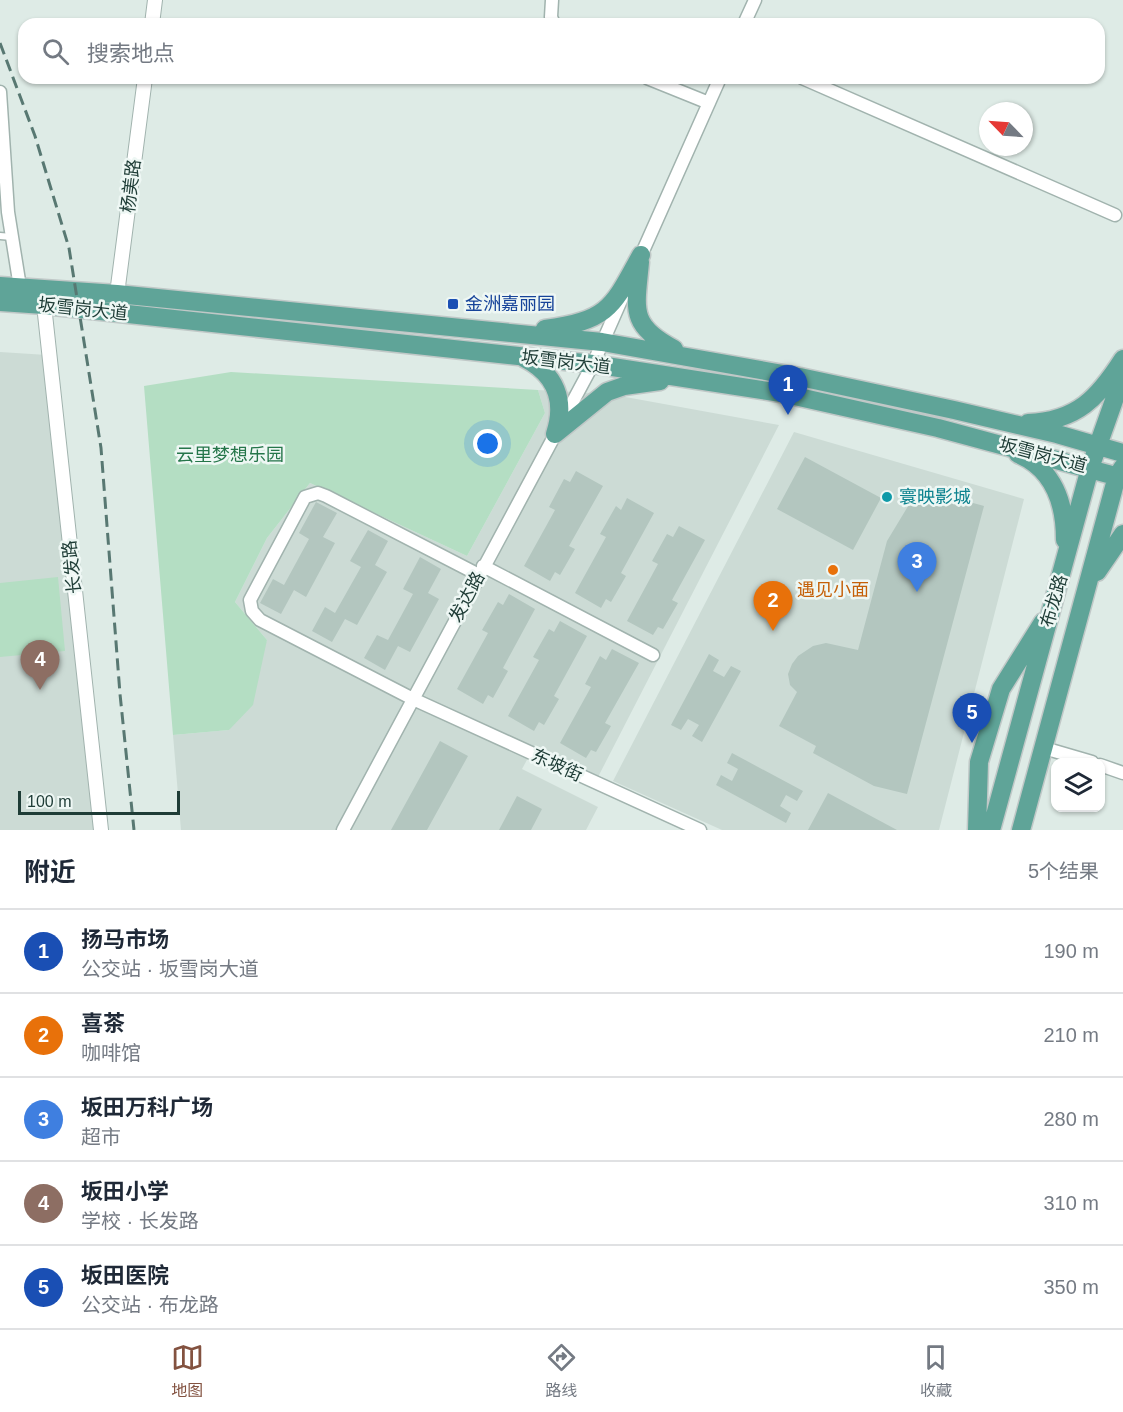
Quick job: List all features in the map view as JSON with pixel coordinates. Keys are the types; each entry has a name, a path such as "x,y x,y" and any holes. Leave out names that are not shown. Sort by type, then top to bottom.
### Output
{"main road":[{"path":"516,333 581,323 596,317 619,295 641,255"},
{"path":"641,255 637,305 640,319 655,339 692,358"},
{"name":"坂雪岗大道","path":"0,286 117,294 602,342 800,377 1014,424 1123,453"},
{"name":"坂雪岗大道","path":"0,302 593,364 781,393 987,440 1090,468 1121,474"},
{"path":"510,355 535,364 553,383 560,408 555,434"},
{"path":"1014,424 1040,423 1064,417 1080,409 1094,399 1123,359"},
{"name":"布龙路","path":"991,830 1090,468 1123,375"},
{"path":"555,434 600,397 615,388 632,384 687,379"},
{"path":"987,440 1042,468 1051,480 1065,519 1066,560"},
{"name":"布龙路","path":"1021,830 1121,474"},
{"path":"1087,589 1123,534"},
{"path":"977,830 979,762 1001,689 1053,605"}],"street":[{"path":"153,18 155,0"},
{"path":"551,18 552,0"},
{"path":"748,18 755,0"},
{"name":"杨美路","path":"117,294 144,84"},
{"path":"662,84 709,103"},
{"name":"发达路","path":"343,830 593,364 717,84"},
{"path":"816,84 1115,214"},
{"path":"0,92 8,212 6,237 20,287"},
{"name":"长发路","path":"44,305 100,830"},
{"name":"东坡街","path":"481,571 318,494 305,497 250,600 252,611 260,620 413,699 700,830"},
{"path":"481,571 653,655"},
{"path":"1044,748 1078,758"},
{"path":"1105,766 1123,772"}],"shaded area":[{"path":"0,352 47,355 95,830 0,830"},
{"path":"538,390 609,394 779,425 598,777 535,745 522,769 598,807 586,830 181,830 173,735 229,730 267,640 235,602 267,538 310,483 467,556 545,413"},
{"path":"794,432 1024,499 939,830 722,830 613,781"}],"green space":[{"name":"云里梦想乐园","path":"231,372 538,390 545,413 467,556 310,483 267,538 235,602 267,640 253,705 229,730 173,735 144,386"},
{"path":"58,577 65,651 0,657 0,583"}],"building":[{"path":"805,457 881,498 853,550 777,509"},
{"path":"576,471 603,486 569,546 575,549 560,575 555,572 550,581 524,566 555,510 549,507 564,479 570,482"},
{"path":"919,488 984,506 907,794 874,786 813,753 816,746 779,726 797,692 790,685 788,674 798,656 813,646 826,643 858,650 887,541"},
{"path":"627,498 654,513 621,573 626,576 611,602 606,599 601,608 575,593 606,537 600,534 616,506 621,510"},
{"path":"316,502 337,513 323,537 335,543 306,597 294,590 281,614 260,603 273,579 284,585 309,539 299,533"},
{"path":"679,526 705,540 672,600 678,603 663,629 658,627 653,635 627,621 658,564 652,561 667,534 673,537"},
{"path":"368,530 388,541 375,565 387,572 357,625 345,619 332,642 312,631 325,607 335,613 361,567 350,561"},
{"path":"420,557 441,569 428,593 439,599 410,652 398,646 385,670 364,658 377,635 388,640 413,594 403,589"},
{"path":"509,594 535,609 503,668 508,671 493,698 488,695 483,704 457,689 488,633 482,630 498,602 503,605"},
{"path":"560,621 587,636 554,696 559,699 544,725 539,722 534,731 508,716 539,660 533,657 549,629 554,632"},
{"path":"612,649 639,663 605,723 611,726 596,752 591,750 586,758 560,743 591,687 585,684 600,656 606,660"},
{"path":"709,654 719,660 713,671 724,677 731,666 741,671 702,742 692,736 699,725 688,719 681,730 671,725"},
{"path":"440,741 468,756 427,830 391,830"},
{"path":"732,753 803,791 797,801 786,795 780,806 791,813 786,823 716,785 721,775 732,781 738,769 727,763"},
{"path":"828,793 897,830 808,830"},
{"path":"517,796 542,809 531,830 499,830"}],"railway":[{"path":"0,43 35,136 69,248 101,448 120,694 134,830"}],"place":[{"name":"金洲嘉丽园","path":"453,304"},
{"name":"扬马市场","path":"788,415"},
{"name":"寰映影城","path":"887,497"},
{"name":"遇见小面","path":"833,570"},
{"name":"坂田万科广场","path":"917,592"},
{"name":"喜茶","path":"773,631"},
{"name":"坂田小学","path":"40,690"},
{"name":"坂田医院","path":"972,743"}]}
